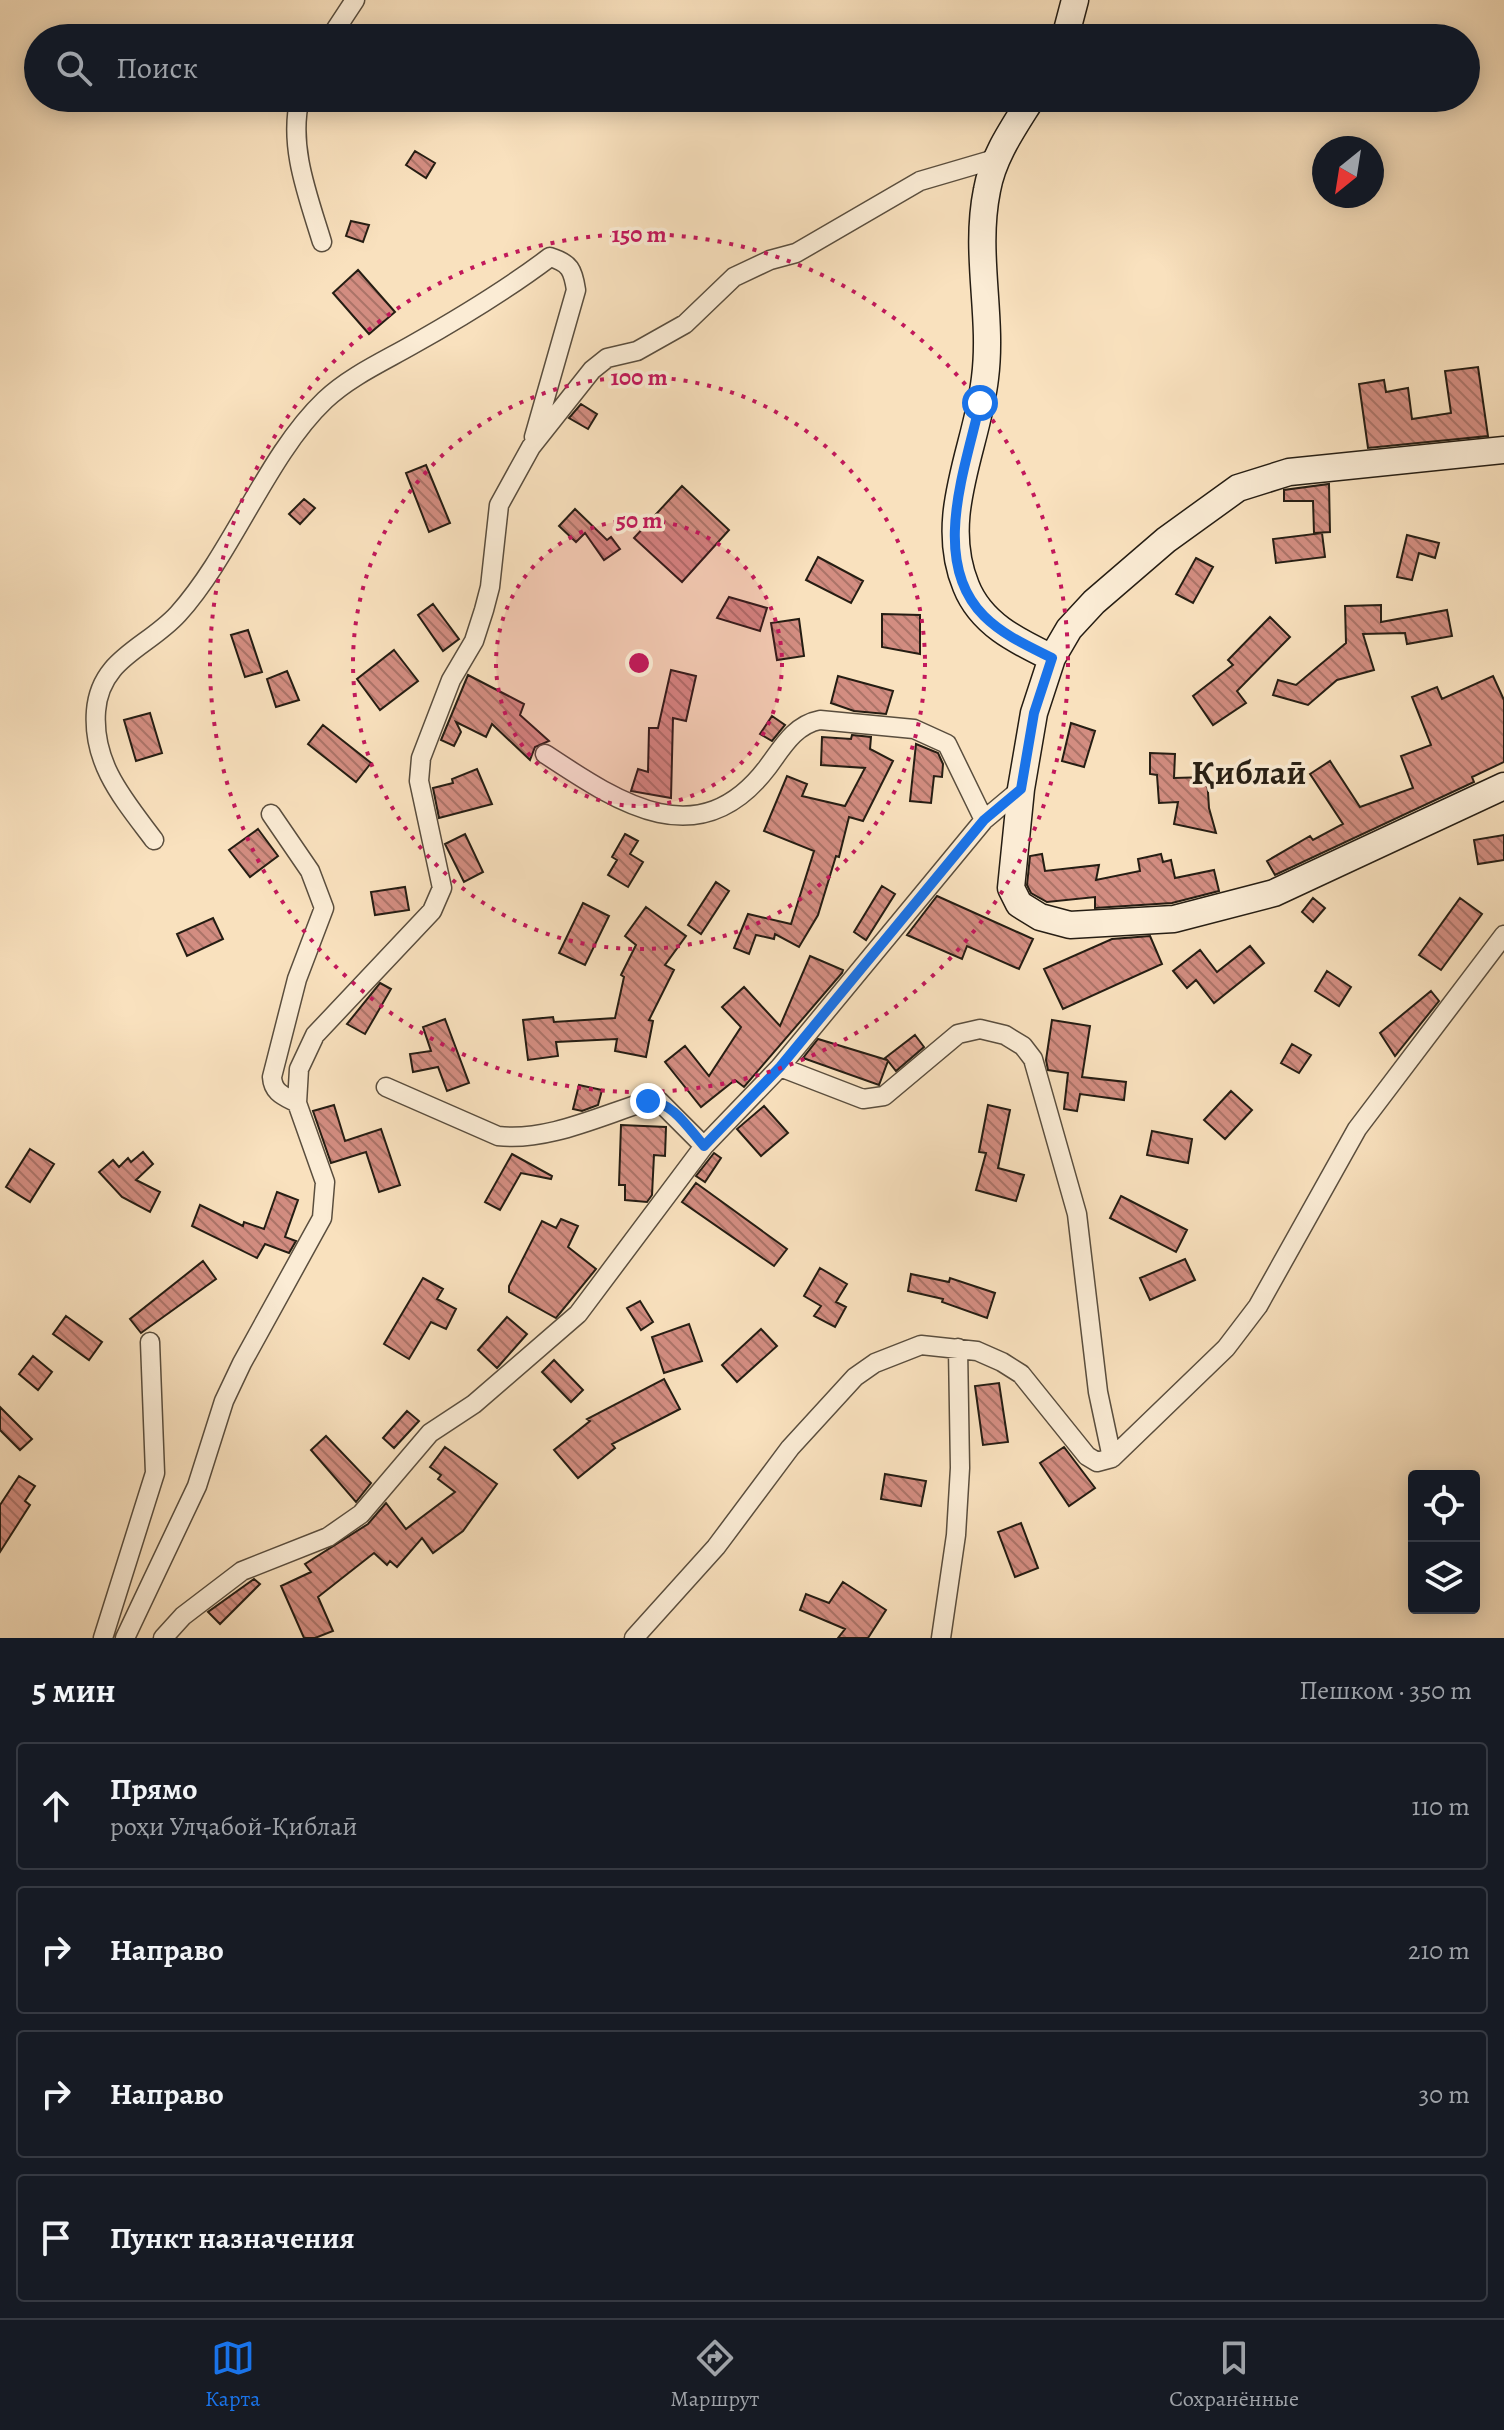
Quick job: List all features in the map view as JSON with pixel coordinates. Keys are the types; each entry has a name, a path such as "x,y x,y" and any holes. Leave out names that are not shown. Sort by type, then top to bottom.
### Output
{"street":[{"path":"339,24 355,0"},
{"path":"1069,24 1075,0"},
{"path":"296,112 301,173 322,242"},
{"path":"1024,112 995,159 987,189 980,263 986,377 955,514 956,553 966,587 982,615 1013,639 1052,658"},
{"path":"125,1638 197,1486 224,1401 322,1218 325,1182 297,1103 299,1069 315,1035 432,911 442,888 419,781 421,758 451,680 474,641 484,610 499,505 531,447 592,370 607,358 637,351 685,324 734,277 770,260 796,253 920,181 995,159"},
{"path":"154,840 112,783 97,748 96,711 109,669 179,613 251,507 299,427 327,398 499,295 550,257 566,262 573,272 576,290 531,447"},
{"path":"1504,450 1289,472 1238,488 1166,540 1094,602 1069,629 1052,658 1034,713 1021,789 1011,888 1019,904 1040,917 1070,925 1174,919 1274,893 1504,786"},
{"path":"545,754 604,794 637,808 680,816 706,815 741,798 795,730 808,722 820,720 914,729 947,744 984,820"},
{"path":"163,1638 183,1616 242,1571 328,1537 361,1514 430,1433 474,1404 578,1314 704,1146 780,1067 984,820 1021,789"},
{"path":"271,814 310,871 324,908 297,979 272,1077 272,1087 297,1103"},
{"path":"634,1638 716,1547 790,1448 855,1377 875,1363 921,1345 977,1351 1021,1374 1087,1456 1097,1462 1112,1458 1226,1348 1258,1306 1357,1129 1504,935"},
{"path":"780,1067 863,1099 884,1096 958,1034 980,1029 1005,1035 1023,1046 1033,1059 1077,1214 1098,1392 1112,1458"},
{"path":"386,1087 498,1136 512,1137 533,1136 648,1101 659,1101 704,1146"},
{"path":"103,1638 155,1473 150,1342"},
{"path":"941,1638 956,1535 960,1468 958,1348"}],"building":[{"path":"415,151 435,163 426,178 406,165"},
{"path":"351,221 369,225 363,242 346,236"},
{"path":"358,270 395,312 369,334 333,293"},
{"path":"1478,367 1488,436 1368,448 1359,384 1384,380 1386,392 1408,388 1412,419 1451,413 1445,371"},
{"path":"581,404 597,414 588,429 569,418"},
{"path":"426,465 450,523 429,532 406,473"},
{"path":"1329,484 1330,532 1314,533 1313,501 1284,501 1284,490"},
{"path":"682,486 729,530 682,582 634,538"},
{"path":"304,499 315,508 300,524 289,514"},
{"path":"575,509 607,540 611,537 620,549 604,560 585,533 576,542 559,526"},
{"path":"1322,533 1325,557 1276,563 1273,539"},
{"path":"1407,535 1439,543 1435,558 1419,553 1412,580 1397,577"},
{"path":"818,557 863,581 851,603 806,580"},
{"path":"1196,558 1213,567 1193,603 1176,594"},
{"path":"729,597 767,608 760,631 717,618"},
{"path":"433,604 459,639 443,651 418,615"},
{"path":"1381,605 1381,622 1447,610 1452,636 1407,644 1405,633 1363,634 1374,670 1337,680 1308,705 1273,695 1278,680 1296,685 1346,643 1345,606"},
{"path":"882,614 920,615 920,654 882,647"},
{"path":"1270,617 1290,637 1237,691 1246,703 1213,725 1193,696 1233,665 1228,660"},
{"path":"799,619 804,656 777,660 771,623"},
{"path":"248,630 262,672 245,677 231,635"},
{"path":"394,650 418,681 380,710 357,679"},
{"path":"671,670 696,676 686,721 673,718 671,798 631,791 638,769 648,772 649,728 658,728"},
{"path":"287,671 299,700 276,707 267,679"},
{"path":"468,675 524,704 520,715 549,741 535,747 530,760 492,724 486,737 456,722 461,732 454,746 441,740"},
{"path":"838,676 893,691 886,714 854,711 831,703"},
{"path":"1493,676 1504,700 1504,762 1472,777 1474,782 1275,875 1267,861 1310,836 1313,840 1343,824 1310,774 1330,761 1360,807 1413,788 1401,756 1431,745 1412,697 1437,687 1442,699"},
{"path":"150,713 162,753 136,761 124,720"},
{"path":"772,716 785,725 772,741 760,734"},
{"path":"1071,723 1095,731 1084,767 1062,761"},
{"path":"323,725 371,763 356,782 308,744"},
{"path":"852,735 871,737 870,749 893,761 863,821 849,817 839,857 836,856 818,915 799,947 775,934 774,939 756,935 749,954 734,948 748,914 791,924 814,851 764,831 787,776 807,784 802,796 845,806 865,768 821,765 822,737 851,739"},
{"path":"916,744 938,753 943,764 942,777 934,776 931,803 910,801"},
{"path":"1150,753 1175,754 1174,778 1207,777 1209,808 1216,833 1174,824 1178,802 1159,803 1157,775 1150,774"},
{"path":"477,769 492,804 439,818 433,788 453,783 452,779"},
{"path":"258,829 278,856 250,877 229,850"},
{"path":"465,834 483,872 464,882 445,844"},
{"path":"625,834 638,841 630,854 643,862 628,887 608,875 617,860 612,857"},
{"path":"1504,835 1504,860 1478,864 1474,840"},
{"path":"1042,854 1045,871 1099,865 1096,880 1140,871 1138,859 1161,854 1163,862 1171,860 1175,878 1214,870 1219,891 1172,903 1095,908 1095,897 1047,902 1031,893 1027,885 1030,856"},
{"path":"716,882 729,891 701,934 688,925"},
{"path":"882,886 895,894 866,940 854,932"},
{"path":"405,887 409,910 375,915 371,892"},
{"path":"937,896 1033,939 1019,969 967,946 962,959 907,935"},
{"path":"1313,898 1325,908 1313,922 1302,912"},
{"path":"1460,898 1482,914 1441,970 1419,955"},
{"path":"583,903 609,916 585,965 559,953"},
{"path":"646,907 686,936 665,965 674,970 649,1020 653,1021 646,1057 615,1051 617,1039 556,1042 558,1056 528,1060 523,1020 553,1017 554,1022 615,1018 624,977 621,975 636,945 625,936"},
{"path":"213,918 223,939 187,956 177,934"},
{"path":"1150,936 1162,964 1063,1009 1044,969 1112,939"},
{"path":"1250,946 1264,963 1214,1003 1196,980 1187,988 1173,971 1200,950 1217,972"},
{"path":"810,956 843,970 842,973 744,1087 735,1080 701,1107 665,1062 685,1046 709,1076 741,1027 722,1007 744,987 780,1026"},
{"path":"1327,971 1351,987 1339,1006 1315,991"},
{"path":"380,983 391,989 365,1034 347,1024"},
{"path":"1431,991 1439,1001 1395,1056 1380,1033"},
{"path":"445,1019 469,1083 447,1091 438,1067 413,1072 410,1054 431,1051 423,1027"},
{"path":"1052,1020 1090,1026 1082,1077 1126,1082 1124,1100 1080,1094 1077,1111 1064,1109 1068,1073 1048,1070 1046,1060"},
{"path":"915,1035 924,1047 896,1071 888,1061 879,1085 803,1058 818,1039 887,1060 885,1058"},
{"path":"1292,1044 1311,1055 1299,1073 1281,1063"},
{"path":"579,1085 602,1090 598,1105 582,1111 573,1109"},
{"path":"1231,1091 1252,1110 1225,1139 1204,1120"},
{"path":"334,1105 345,1141 381,1129 400,1185 379,1192 366,1152 331,1163 313,1111"},
{"path":"988,1105 1010,1110 998,1168 1024,1175 1016,1201 976,1190 986,1153 979,1152"},
{"path":"764,1106 788,1133 761,1156 737,1129"},
{"path":"621,1125 666,1127 665,1156 654,1155 652,1195 647,1202 625,1200 625,1185 619,1185"},
{"path":"1152,1131 1192,1139 1188,1163 1147,1155"},
{"path":"30,1149 54,1164 30,1202 6,1187"},
{"path":"143,1152 153,1164 136,1180 160,1192 150,1212 122,1197 99,1172 113,1160 119,1167 128,1158 131,1162"},
{"path":"714,1153 721,1158 705,1182 696,1176"},
{"path":"512,1154 552,1176 551,1179 521,1173 500,1210 485,1202"},
{"path":"696,1183 787,1249 774,1266 682,1202"},
{"path":"277,1192 298,1200 285,1237 296,1241 289,1253 265,1244 257,1258 192,1226 200,1205 243,1226 244,1222 264,1229"},
{"path":"1121,1196 1187,1230 1176,1252 1110,1218"},
{"path":"561,1219 578,1226 568,1247 596,1269 556,1318 509,1292 509,1286 542,1221 556,1228"},
{"path":"1185,1259 1195,1280 1150,1300 1140,1278"},
{"path":"203,1261 216,1279 141,1333 130,1319"},
{"path":"820,1268 847,1284 836,1302 846,1307 835,1327 814,1316 821,1306 804,1296"},
{"path":"911,1274 949,1282 950,1278 995,1293 987,1318 942,1302 943,1299 908,1291"},
{"path":"423,1278 443,1289 437,1299 456,1309 446,1329 431,1322 409,1359 384,1344"},
{"path":"640,1301 653,1322 641,1330 627,1308"},
{"path":"66,1316 102,1342 89,1360 53,1334"},
{"path":"507,1317 527,1334 497,1368 478,1350"},
{"path":"689,1324 702,1361 664,1373 652,1337"},
{"path":"761,1329 777,1346 737,1382 722,1365"},
{"path":"33,1356 52,1372 38,1390 19,1374"},
{"path":"554,1360 583,1390 571,1402 542,1372"},
{"path":"664,1379 680,1409 612,1444 615,1448 578,1478 554,1450 590,1421 587,1419"},
{"path":"999,1383 1008,1442 983,1445 975,1386"},
{"path":"0,1407 32,1439 20,1450 0,1430"},
{"path":"407,1411 419,1421 394,1448 383,1438"},
{"path":"326,1436 371,1483 356,1502 311,1450"},
{"path":"445,1447 497,1484 463,1531 433,1553 422,1538 397,1567 390,1561 387,1565 374,1553 318,1597 333,1631 315,1638 304,1638 281,1586 311,1572 305,1564 368,1524 386,1503 406,1529 455,1492 438,1479 441,1475 430,1467"},
{"path":"1064,1447 1095,1488 1069,1506 1040,1463"},
{"path":"885,1474 926,1481 921,1506 881,1499"},
{"path":"19,1476 35,1486 25,1501 30,1505 0,1552 0,1505"},
{"path":"1021,1523 1038,1568 1015,1577 998,1532"},
{"path":"254,1579 260,1584 220,1624 208,1612"},
{"path":"843,1582 886,1610 868,1638 838,1638 845,1629 800,1610 806,1594 829,1603"}],"district":[{"name":"Қиблаӣ","path":"1249,772"}],"route":[{"path":"648,1101 659,1101 669,1107 704,1146 780,1067 848,980 984,820 1021,789 1034,713 1052,658 1013,639 982,615 966,587 956,553 955,514 980,403"}]}
